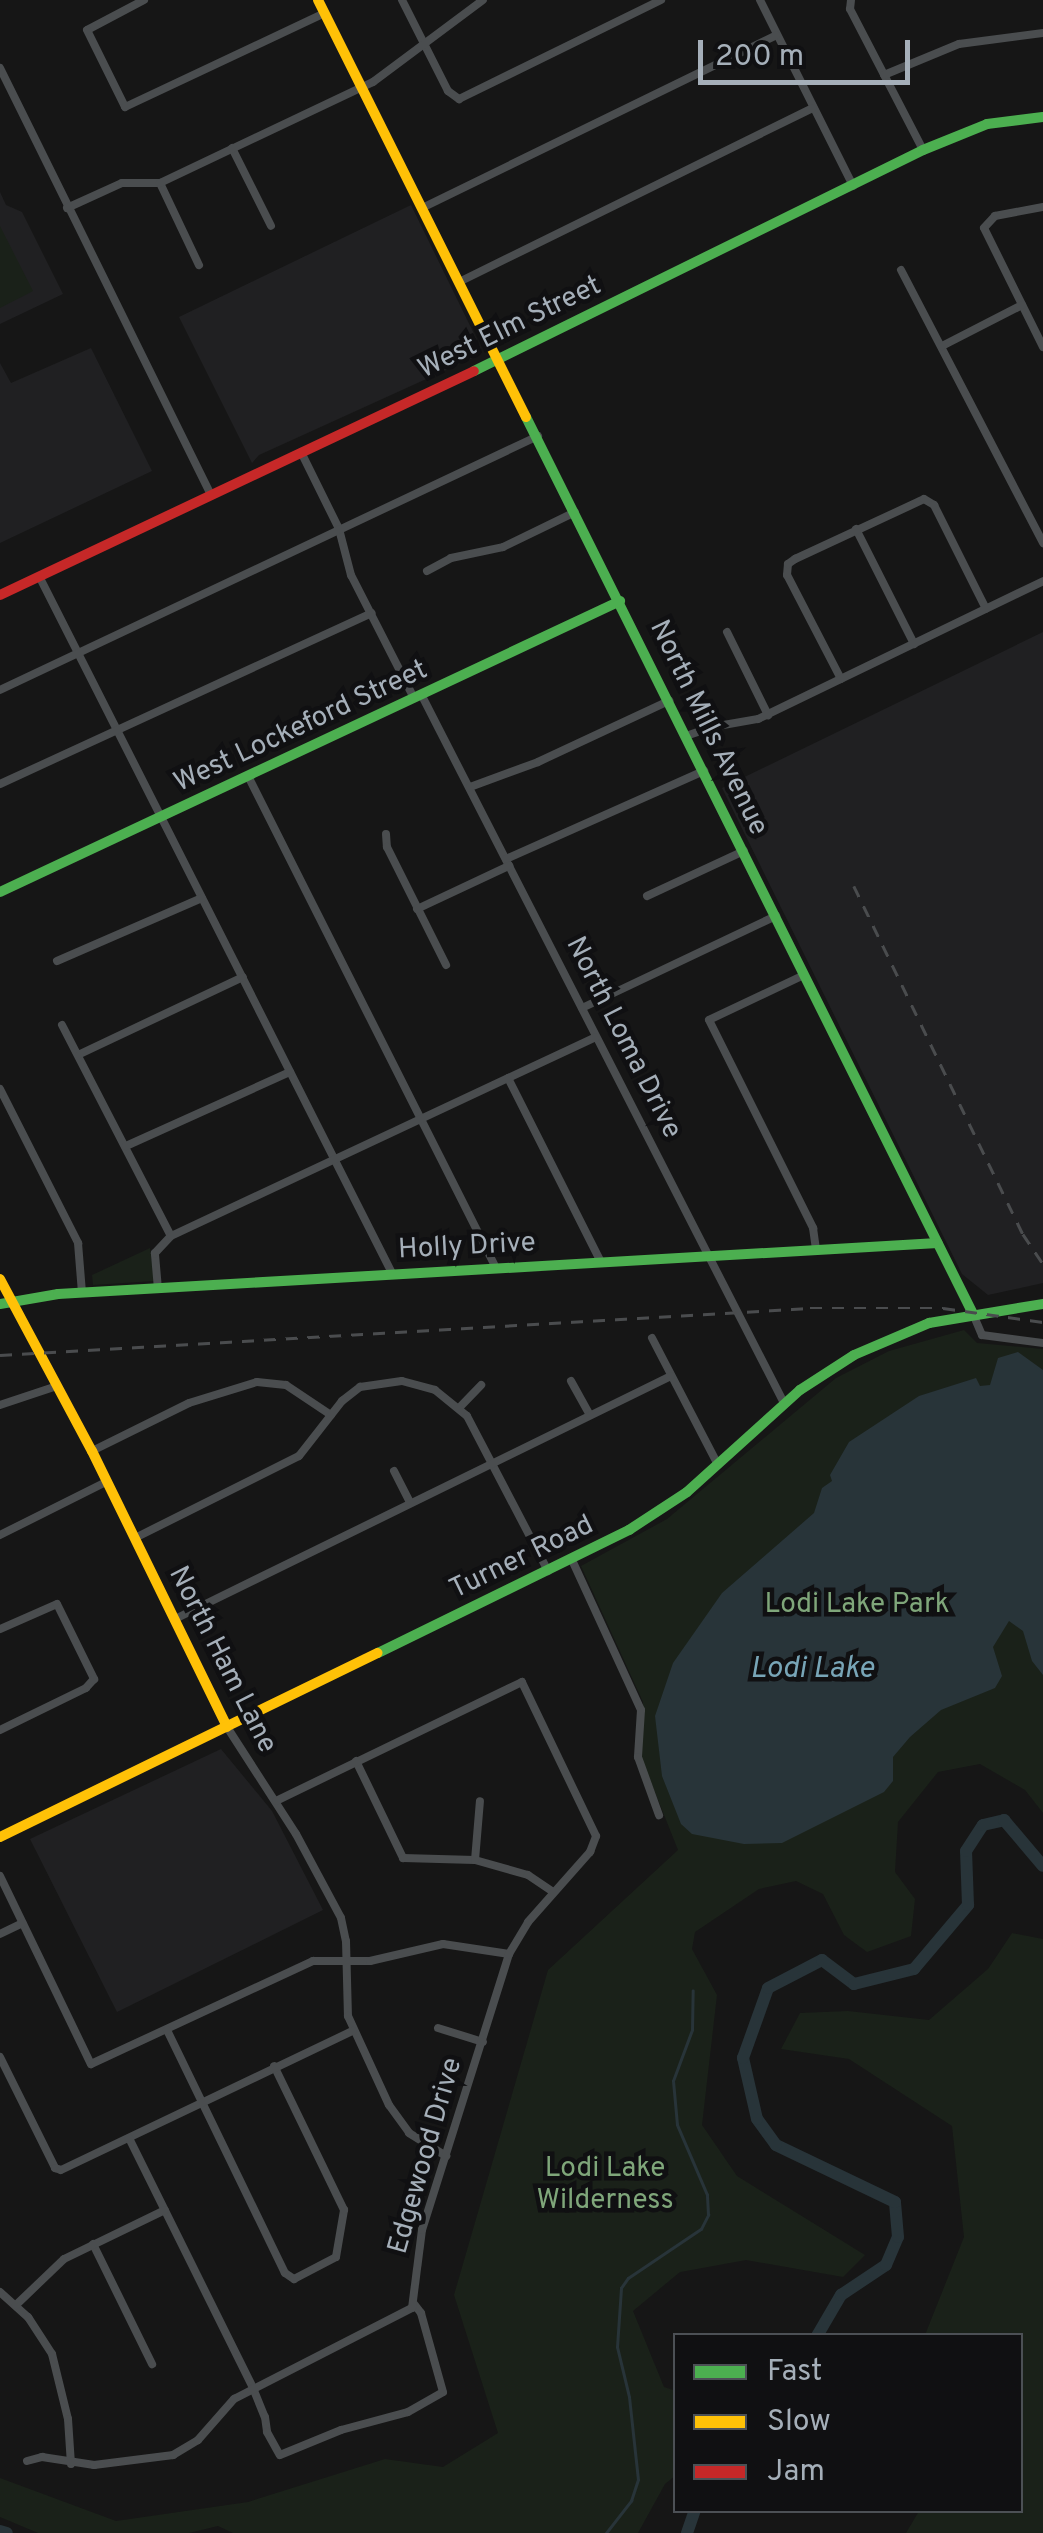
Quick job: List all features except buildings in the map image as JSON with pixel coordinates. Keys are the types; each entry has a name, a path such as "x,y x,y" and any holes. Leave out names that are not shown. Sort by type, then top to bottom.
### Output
{"street":[{"path":"144,0 90,26 88,38 126,106 325,13"},
{"name":"North Mills Avenue","path":"318,0 982,1335 1043,1343"},
{"path":"402,0 448,91 457,98 661,0"},
{"path":"67,208 122,183 160,182 362,87 483,0"},
{"path":"760,0 853,186"},
{"path":"851,0 850,9 923,150"},
{"path":"422,208 776,34"},
{"path":"884,74 972,41 1043,34"},
{"path":"0,68 212,495"},
{"path":"459,282 813,108"},
{"name":"West Elm Street","path":"0,594 498,360 923,150 987,124 1043,117"},
{"path":"232,148 272,226"},
{"path":"160,182 199,265"},
{"path":"1043,208 990,218 984,224 986,236 1043,347"},
{"path":"902,270 1043,544"},
{"path":"942,346 1022,305"},
{"path":"0,690 538,436"},
{"name":"North Loma Drive","path":"301,452 339,529 346,562 470,787 784,1403"},
{"path":"840,679 787,576 791,562 856,529 918,500 932,503 986,608"},
{"path":"428,571 451,558 503,546 576,512"},
{"path":"856,529 914,644"},
{"path":"39,576 392,1273"},
{"path":"686,736 768,714 1043,581"},
{"name":"West Lockeford Street","path":"0,892 620,601"},
{"path":"0,784 372,613"},
{"path":"727,632 768,714"},
{"path":"470,787 668,701"},
{"path":"418,909 704,772"},
{"path":"248,776 496,1268"},
{"path":"386,834 387,848 446,965"},
{"path":"647,896 744,851"},
{"path":"57,962 202,898"},
{"path":"582,1008 776,916"},
{"path":"804,975 709,1020 813,1228 816,1250"},
{"path":"80,1054 243,977"},
{"path":"62,1024 171,1236"},
{"path":"158,1288 154,1253 171,1236 596,1037"},
{"path":"126,1146 290,1072"},
{"path":"508,1078 600,1262"},
{"path":"0,1090 78,1243 82,1292"},
{"name":"Holly Drive","path":"6,1304 82,1292 938,1243"},
{"name":"North Ham Lane","path":"0,1279 6,1304 92,1451 228,1726 254,1773 276,1801 340,1918 348,1963 352,2031 400,2124 446,2156"},
{"name":"Turner Road","path":"0,1838 572,1560 658,1512 718,1466 784,1403 865,1350 929,1323 1043,1304"},
{"path":"652,1338 718,1466"},
{"path":"174,1619 671,1376"},
{"path":"135,1538 299,1456 349,1394 382,1380 435,1390 459,1408 493,1461 548,1571"},
{"path":"571,1381 590,1414"},
{"path":"92,1451 189,1403 256,1382 286,1385 332,1415"},
{"path":"459,1408 481,1385"},
{"path":"0,1405 57,1386"},
{"path":"394,1471 410,1502"},
{"path":"0,1536 106,1482"},
{"path":"572,1560 641,1710 638,1756 660,1815"},
{"path":"0,1629 47,1605 57,1604 94,1679 86,1688 0,1730"},
{"name":"Edgewood Drive","path":"356,1761 522,1682 596,1836 590,1852 553,1892 509,1954 422,2230 414,2304"},
{"path":"276,1801 356,1761 400,1856 412,1861 475,1860 528,1875 553,1892"},
{"path":"475,1860 480,1801"},
{"path":"0,1876 95,2064 307,1963 348,1963 442,1944 509,1954"},
{"path":"0,1934 23,1923"},
{"path":"438,2028 483,2042"},
{"path":"167,2030 292,2279 336,2257 344,2210 274,2066"},
{"path":"0,2057 58,2170 352,2031"},
{"path":"27,2461 42,2458 94,2465 173,2455 198,2440 234,2399 252,2388 405,2314 414,2304 421,2312 444,2389 434,2399 284,2456 266,2432 265,2416 252,2388 129,2138"},
{"path":"16,2305 64,2259 165,2210"},
{"path":"92,2244 152,2364"},
{"path":"0,2292 40,2332 56,2367 68,2419 72,2464"}],"shaded area":[{"path":"0,192 6,205 22,212 63,294 0,324"},
{"path":"411,205 481,348 479,355 259,455 252,463 179,317"},
{"path":"91,348 152,471 0,543 0,363 11,383"},
{"path":"1043,632 1043,1283 988,1295 962,1274 722,788"},
{"path":"221,1749 272,1811 323,1910 117,2012 30,1839"}],"green space":[{"path":"0,226 33,291 0,308"},
{"path":"150,1248 154,1281 93,1285 92,1275"},
{"name":"Lodi Lake Park","path":"964,1330 977,1343 1043,1349 1043,1813 1025,1790 980,1764 938,1772 898,1822 895,1872 915,1899 911,1936 867,1952 844,1935 823,1894 796,1881 759,1889 695,1932 692,1949 717,1995 702,2125 737,2176 865,2255 843,2277 746,2260 680,2272 633,2311 664,2387 673,2390 673,2478 665,2484 638,2533 233,2533 218,2526 189,2533 38,2533 0,2517 0,2478 116,2521 248,2502 385,2459 443,2467 498,2433 454,2295 548,1970 678,1850 641,1757 643,1702 581,1566 667,1519 836,1378 889,1351"},
{"path":"1012,1933 1043,1939 1043,2533 906,2533 918,2513 1023,2513 1023,2333 926,2333 964,2237 952,2126 849,2059 781,2049 800,2013 848,2011 929,2020 988,1969"}],"water":[{"name":"Lodi Lake","path":"1018,1352 1043,1370 1043,1675 1032,1661 1023,1631 1009,1621 993,1647 1002,1676 995,1688 941,1710 910,1737 893,1757 893,1781 884,1792 782,1843 744,1844 692,1834 681,1824 662,1776 655,1716 673,1663 722,1593 814,1513 822,1488 832,1481 830,1475 849,1442 919,1396 976,1378 980,1386 990,1385 998,1358"}],"waterway":[{"path":"819,2333 841,2295 886,2265 898,2237 895,2202 776,2145 757,2119 743,2058 768,1988 822,1960 854,1984 914,1969 968,1905 966,1851 983,1825 1004,1820 1043,1866"},
{"path":"606,2533 631,2501 638,2480 629,2397 617,2347 621,2288 628,2278 701,2229 708,2215 707,2195 677,2125 673,2081 692,2030 693,1991"},
{"path":"687,2533 694,2513"},
{"path":"0,2531 7,2533"}],"railway":[{"path":"854,886 1023,1234 1043,1264"},
{"path":"0,1355 810,1308 943,1308 1043,1322"}],"traffic: fast":[{"path":"474,371 923,150 987,124 1043,117"},
{"path":"526,417 973,1314"},
{"path":"0,892 620,601"},
{"path":"0,1304 58,1294 938,1243"},
{"path":"378,1653 629,1530 687,1492 800,1390 854,1355 929,1323 1043,1304"}],"traffic: slow":[{"path":"318,0 526,417"},
{"path":"0,1279 92,1451 227,1727"},
{"path":"0,1837 378,1653"}],"traffic: jam":[{"path":"0,595 474,371"}],"park label":[{"name":"Lodi Lake Wilderness","path":"605,2185"}]}
